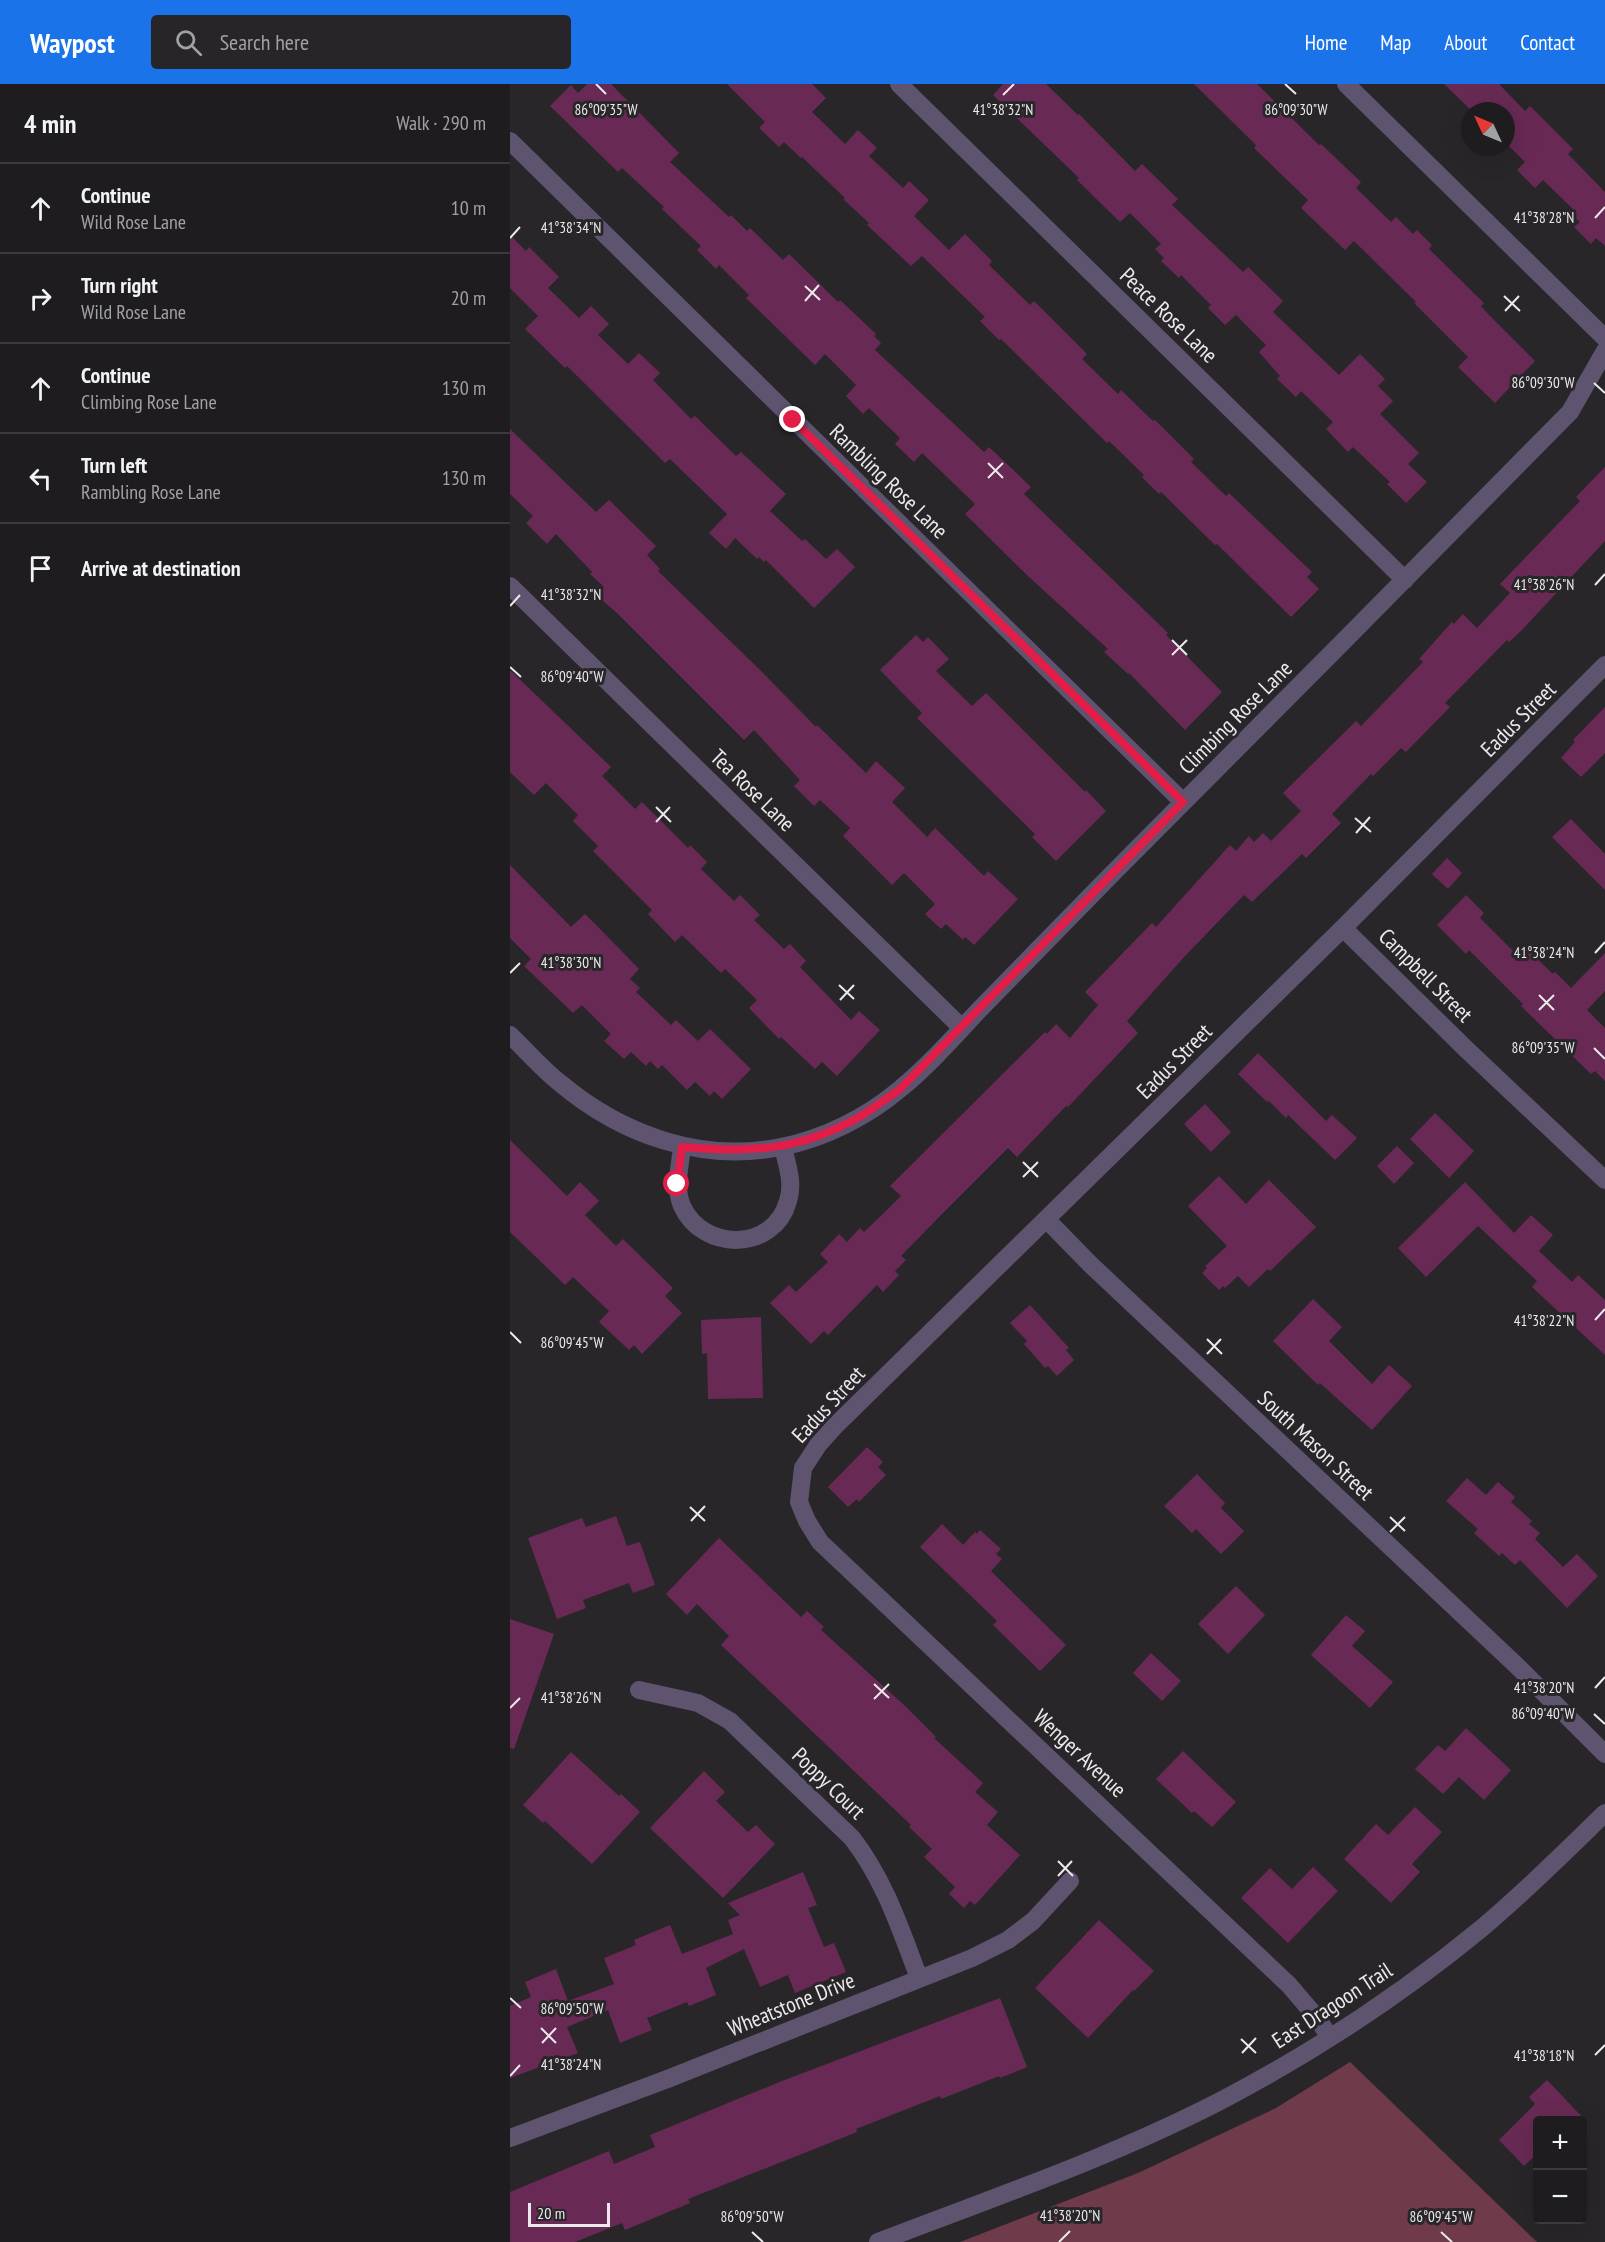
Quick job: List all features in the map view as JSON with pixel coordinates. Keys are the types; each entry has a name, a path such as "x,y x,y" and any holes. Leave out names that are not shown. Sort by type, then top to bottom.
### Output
{"street":[{"name":"Peace Rose Lane","path":"899,84 1405,580"},
{"path":"1346,84 1605,338"},
{"name":"Rambling Rose Lane","path":"510,141 1183,802"},
{"name":"Climbing Rose Lane","path":"783,1147 820,1136 861,1116 899,1090 1570,412 1605,351"},
{"name":"Tea Rose Lane","path":"510,586 962,1028"},
{"name":"Eadus Street","path":"799,1502 803,1468 818,1445 835,1426 1343,928 1605,665"},
{"name":"Campbell Street","path":"1343,928 1466,1049 1605,1180"},
{"path":"510,1035 559,1083 596,1110 637,1132 682,1147 723,1151 783,1147 791,1182 788,1202 778,1220 764,1234 747,1240 727,1241 708,1235 691,1221 682,1205 677,1184 682,1147"},
{"name":"South Mason Street","path":"1047,1220 1090,1264 1516,1665 1605,1754"},
{"name":"Wenger Avenue","path":"799,1502 820,1542 1289,1985 1318,2019 1330,2038"},
{"name":"Poppy Court","path":"639,1690 698,1703 730,1720 852,1838 868,1860 887,1894 919,1978"},
{"name":"East Dragoon Trail","path":"878,2242 1146,2136 1225,2099 1330,2038 1360,2020 1483,1927 1551,1866 1605,1813"},
{"name":"Wheatstone Drive","path":"510,2138 670,2078 972,1958 1008,1940 1033,1921 1070,1881"}],"shaded area":[{"path":"1350,2062 1537,2242 960,2242 1138,2173 1276,2108"}],"building":[{"path":"587,84 611,84 679,153 670,162 729,217 731,215 747,231 750,228 783,260 789,254 838,302 840,300 876,334 874,336 881,343 875,350 984,452 989,447 1031,487 1024,494 1168,633 1166,635 1222,692 1185,730 1129,673 1104,652 1108,649 1029,577 965,514 975,504 922,453 914,462 895,444 900,438 869,408 863,414 846,396 856,385 825,354 815,365 746,298 749,295 719,265 716,269 697,250 701,246 662,209 664,207 622,168 618,172 550,106 571,85 578,93"},
{"path":"727,84 812,84 826,98 812,112 845,144 858,130 877,148 869,156 903,188 909,181 929,200 914,216 949,250 965,234 992,261 989,265 1030,305 1034,301 1087,354 1082,359 1118,394 1121,390 1153,421 1155,420 1194,459 1191,462 1226,496 1229,493 1312,572 1307,577 1319,589 1291,617 1217,544 1215,545 1161,492 1159,494 1142,477 1144,475 1109,441 1107,443 1001,339 999,340 980,321 985,317 922,256 911,266 867,225 869,223 802,157 784,142 779,147 759,128 765,122"},
{"path":"1003,84 1046,84 1135,171 1142,164 1178,199 1172,205 1243,272 1248,267 1283,301 1273,312 1339,375 1360,354 1385,379 1378,386 1393,401 1380,414 1419,453 1408,464 1427,482 1406,503 1387,484 1390,482 1353,447 1348,452 1326,429 1333,422 1301,391 1296,397 1277,379 1280,376 1259,352 1266,345 1236,315 1225,325 1208,308 1211,305 1181,275 1179,278 1161,261 1164,258 1155,249 1161,244 1130,213 1120,222 1077,180 1079,178 993,95"},
{"path":"1194,84 1257,84 1319,145 1321,144 1361,182 1356,188 1391,222 1396,217 1413,234 1417,230 1432,245 1429,249 1484,303 1481,306 1535,361 1495,403 1458,367 1468,357 1354,241 1345,250 1301,208 1308,200 1254,148 1256,145"},
{"path":"1444,84 1499,84 1525,111 1530,106 1573,149 1568,154 1605,192 1605,246 1596,238 1591,244 1574,227 1580,222 1570,213 1573,209 1543,180 1535,188 1517,170 1525,162 1515,152 1515,102 1463,102"},
{"path":"510,235 526,251 529,247 559,277 548,288 579,318 591,306 609,324 598,335 628,364 639,353 660,373 653,380 691,419 695,416 736,456 741,452 786,494 770,511 802,541 805,539 826,559 837,549 855,567 814,608 766,560 764,562 759,557 757,559 735,538 726,549 709,533 727,514 670,459 665,463 567,366 565,368 525,329 538,316 510,288"},
{"path":"510,429 596,512 609,500 656,546 647,555 660,569 658,571 816,727 817,725 866,773 876,761 905,788 892,802 927,837 935,828 984,876 988,871 1018,899 974,945 965,937 963,940 946,924 941,929 925,914 935,904 904,873 892,885 843,836 850,828 820,800 814,806 794,786 800,780 754,730 744,740 617,613 596,595 604,587 556,534 547,544 526,523 533,516 510,494"},
{"path":"1605,467 1605,541 1522,630 1509,642 1507,640 1445,703 1450,707 1406,752 1401,748 1373,776 1371,774 1332,814 1341,823 1306,858 1302,854 1252,902 1244,895 1185,956 1127,1021 1138,1033 1068,1107 1066,1106 1017,1157 1008,1148 940,1216 901,1256 906,1260 895,1271 899,1275 883,1292 877,1285 828,1335 824,1331 811,1344 770,1303 789,1285 796,1292 828,1262 820,1254 839,1234 847,1242 860,1228 864,1232 885,1212 901,1196 890,1186 1045,1032 1047,1034 1056,1024 1070,1038 1098,1005 1085,992 1152,923 1156,927 1230,845 1236,851 1249,836 1254,842 1263,833 1271,841 1301,811 1283,793 1356,721 1361,726 1423,662 1419,659 1452,622 1454,624 1463,614 1477,628 1510,593 1500,584 1580,501 1576,497"},
{"path":"916,635 923,642 928,637 949,659 936,671 972,706 986,693 1106,811 1056,861 1032,837 1035,834 917,718 922,713 880,670"},
{"path":"510,670 611,767 602,776 635,809 642,802 688,848 690,845 707,862 701,869 734,901 740,895 760,915 754,920 784,949 790,944 806,961 800,967 851,1020 859,1011 880,1030 837,1076 822,1062 815,1069 781,1037 779,1039 749,1008 757,1000 725,969 721,973 682,935 675,942 648,914 652,910 593,851 598,846 573,821 578,815 546,783 534,795 510,772"},
{"path":"1605,707 1605,753 1581,777 1561,758 1575,742 1573,740"},
{"path":"1571,819 1605,854 1605,890 1552,837"},
{"path":"1447,858 1462,873 1448,889 1432,874"},
{"path":"510,865 571,927 585,914 639,969 630,979 640,988 636,992 671,1025 676,1020 698,1041 710,1029 751,1069 722,1099 714,1091 710,1096 695,1082 687,1090 662,1065 658,1069 650,1061 646,1066 631,1052 624,1059 604,1041 611,1034 582,1005 573,1013 524,966 531,959 510,938"},
{"path":"1466,895 1484,913 1480,918 1518,956 1526,948 1571,988 1605,953 1605,991 1587,1010 1605,1028 1605,1081 1595,1071 1591,1074 1521,1006 1523,1004 1469,950 1466,954 1437,925"},
{"path":"1258,1053 1326,1121 1332,1115 1357,1138 1335,1160 1288,1115 1286,1118 1238,1074"},
{"path":"1205,1104 1231,1132 1211,1152 1184,1124"},
{"path":"1435,1113 1474,1151 1449,1178 1410,1139"},
{"path":"510,1140 567,1196 580,1182 599,1201 585,1215 616,1246 623,1239 673,1288 665,1296 682,1313 642,1354 634,1345 629,1350 599,1322 609,1311 573,1277 565,1285 510,1232"},
{"path":"1397,1146 1414,1163 1394,1184 1377,1166"},
{"path":"1219,1176 1246,1204 1269,1180 1316,1227 1270,1271 1268,1269 1249,1287 1238,1276 1225,1288 1223,1286 1219,1290 1202,1273 1207,1268 1205,1266 1227,1246 1188,1206"},
{"path":"1465,1182 1514,1233 1531,1215 1553,1235 1539,1251 1572,1282 1578,1275 1605,1300 1605,1355 1532,1287 1537,1281 1478,1226 1426,1277 1398,1248"},
{"path":"1313,1299 1342,1327 1329,1341 1372,1384 1389,1365 1412,1386 1372,1430 1320,1383 1318,1385 1273,1341"},
{"path":"1030,1305 1069,1348 1066,1350 1074,1360 1057,1376 1048,1366 1045,1368 1024,1344 1027,1341 1010,1323"},
{"path":"761,1317 763,1398 708,1399 707,1353 702,1354 701,1320"},
{"path":"867,1447 883,1462 878,1467 886,1475 859,1502 857,1499 848,1507 828,1487"},
{"path":"1197,1474 1225,1503 1221,1508 1244,1531 1221,1554 1196,1529 1192,1533 1164,1506"},
{"path":"1467,1478 1486,1495 1498,1482 1515,1497 1511,1502 1532,1521 1529,1524 1540,1533 1535,1539 1563,1567 1577,1554 1598,1576 1567,1608 1520,1560 1515,1565 1502,1553 1499,1556 1474,1533 1478,1529 1446,1501"},
{"path":"616,1516 627,1546 640,1542 655,1585 633,1593 629,1583 583,1600 586,1608 557,1619 528,1538 582,1518 586,1527"},
{"path":"942,1524 963,1545 975,1532 977,1534 980,1530 1001,1549 996,1554 1002,1559 991,1571 1066,1645 1040,1671 993,1625 997,1621 920,1547"},
{"path":"719,1538 801,1617 807,1611 824,1627 821,1630 904,1705 936,1737 934,1738 983,1783 975,1792 998,1812 987,1825 1020,1855 975,1905 970,1901 964,1908 949,1894 955,1887 924,1857 932,1849 909,1827 911,1825 721,1645 729,1636 697,1604 687,1615 666,1594"},
{"path":"1236,1586 1265,1615 1228,1654 1198,1624"},
{"path":"1346,1615 1365,1631 1352,1646 1393,1682 1370,1708 1311,1655"},
{"path":"510,1619 554,1634 514,1749 510,1748"},
{"path":"1151,1653 1181,1681 1162,1701 1133,1673"},
{"path":"1466,1728 1511,1770 1484,1800 1459,1777 1443,1794 1415,1769 1438,1745 1445,1751"},
{"path":"1183,1751 1236,1802 1212,1827 1194,1811 1192,1813 1156,1779"},
{"path":"571,1752 640,1812 592,1864 545,1821 543,1823 523,1805"},
{"path":"704,1771 725,1792 716,1801 748,1832 756,1825 775,1844 723,1898 650,1828"},
{"path":"1415,1807 1442,1832 1412,1864 1420,1872 1391,1903 1344,1859 1376,1824 1388,1835"},
{"path":"1313,1867 1338,1891 1288,1943 1241,1898 1270,1868 1292,1889"},
{"path":"803,1872 817,1905 808,1908 824,1947 834,1943 846,1972 795,1993 788,1975 760,1987 744,1949 706,1968 716,1995 689,2006 687,2002 647,2018 652,2030 620,2043 608,2010 567,2027 578,2053 510,2078 510,2006 531,1997 525,1982 556,1969 568,2001 614,1984 604,1958 636,1945 634,1940 670,1925 682,1954 733,1934 728,1920 740,1915 728,1903"},
{"path":"1099,1920 1154,1971 1088,2038 1035,1988"},
{"path":"1000,1998 1027,2067 941,2099 940,2096 856,2129 857,2132 688,2199 690,2203 625,2230 622,2223 575,2242 510,2242 510,2192 609,2151 614,2164 655,2147 650,2135 782,2081"},
{"path":"1547,2080 1581,2116 1533,2116 1533,2158 1524,2166 1499,2140 1535,2104 1529,2097"}],"route":[{"path":"677,1184 682,1147 723,1151 783,1147 820,1136 861,1116 899,1090 1183,802 793,420"}]}
